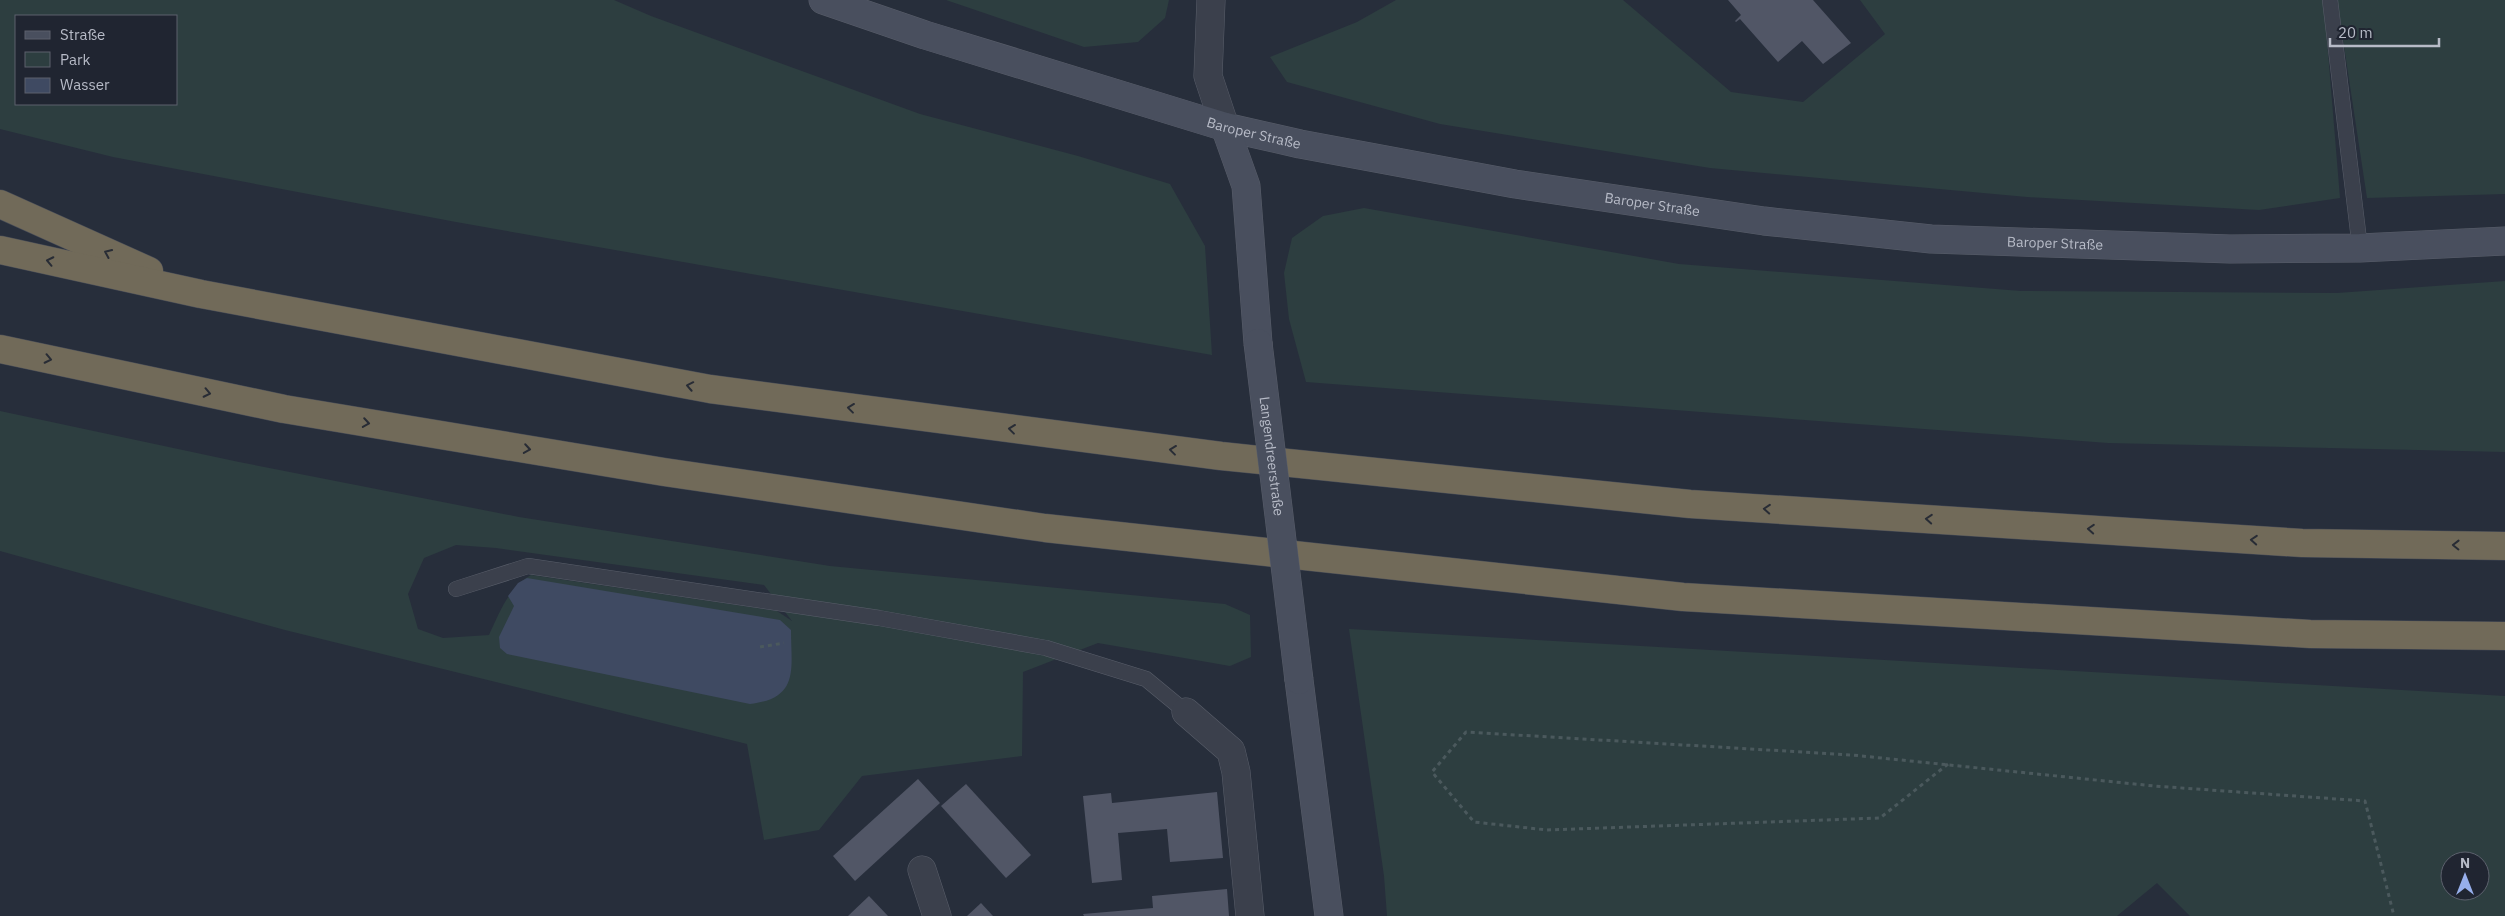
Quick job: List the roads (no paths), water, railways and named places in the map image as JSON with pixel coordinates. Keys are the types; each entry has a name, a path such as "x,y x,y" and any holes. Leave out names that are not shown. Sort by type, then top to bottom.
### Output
{"highway":[{"path":"0,204 200,294"},
{"path":"0,250 200,294 710,390 1221,456 1690,504 2302,543 2505,546"},
{"path":"0,349 284,409 664,472 1055,529 1683,597 2310,634 2505,636"}],"main road":[{"name":"Baroper Straße","path":"823,0 925,35 1226,127 1300,144 1515,184 1784,223 1931,239 2230,249 2360,248 2505,240"},
{"name":"Langendreerstraße","path":"1226,127 1246,186 1258,343 1329,916"}],"street":[{"name":"Langendreerstraße","path":"1211,0 1208,76 1226,127"},
{"path":"1186,712 1231,751 1236,772 1250,916"},
{"path":"922,870 937,916"}],"lane":[{"path":"2330,0 2360,248"},
{"path":"456,589 528,566 878,618 1055,651 1146,679 1186,712"}],"water":[{"path":"527,578 780,620 791,630 792,657 789,679 785,688 778,695 766,701 750,704 507,654 500,648 499,637 514,606 508,596 518,583"}]}
